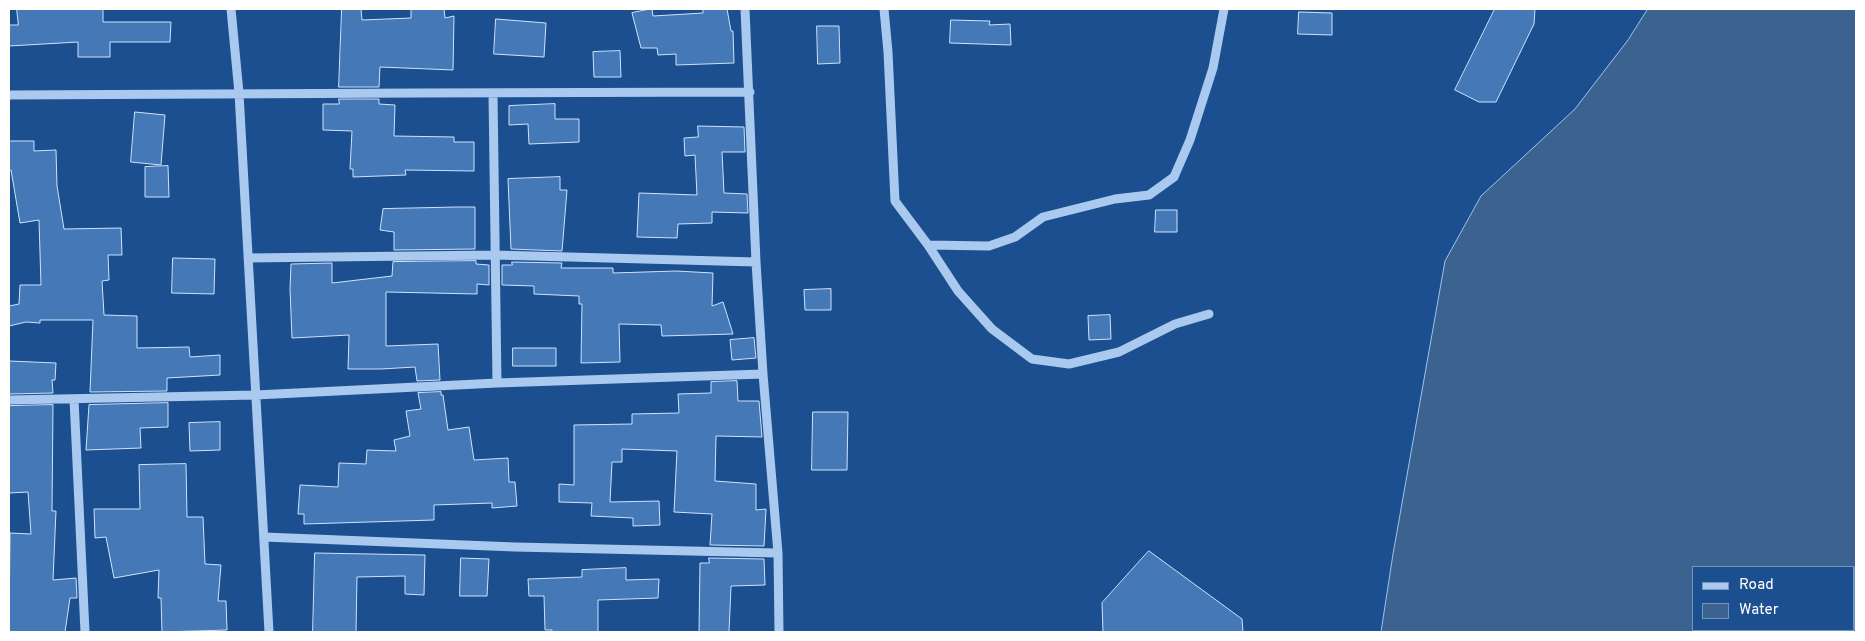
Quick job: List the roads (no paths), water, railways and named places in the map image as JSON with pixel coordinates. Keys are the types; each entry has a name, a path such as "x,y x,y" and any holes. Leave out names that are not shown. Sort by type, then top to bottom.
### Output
{"street":[{"path":"231,9 239,93 269,632"},
{"path":"746,9 756,262 778,553 779,632"},
{"path":"884,9 888,52 895,201 928,245 958,291 992,329 1032,359 1069,364 1119,352 1175,324 1209,314"},
{"path":"928,245 990,246 1016,237 1043,217 1115,199 1149,195 1174,177 1190,140 1213,68 1224,9"},
{"path":"9,95 750,92"},
{"path":"493,94 497,383"},
{"path":"248,258 495,255 756,262"},
{"path":"9,400 256,395 497,383 763,374"},
{"path":"74,400 85,632"},
{"path":"264,537 515,547 778,553"}],"water":[{"path":"1648,9 1856,9 1856,632 1381,632 1445,261 1481,196 1575,109 1628,40"}]}
